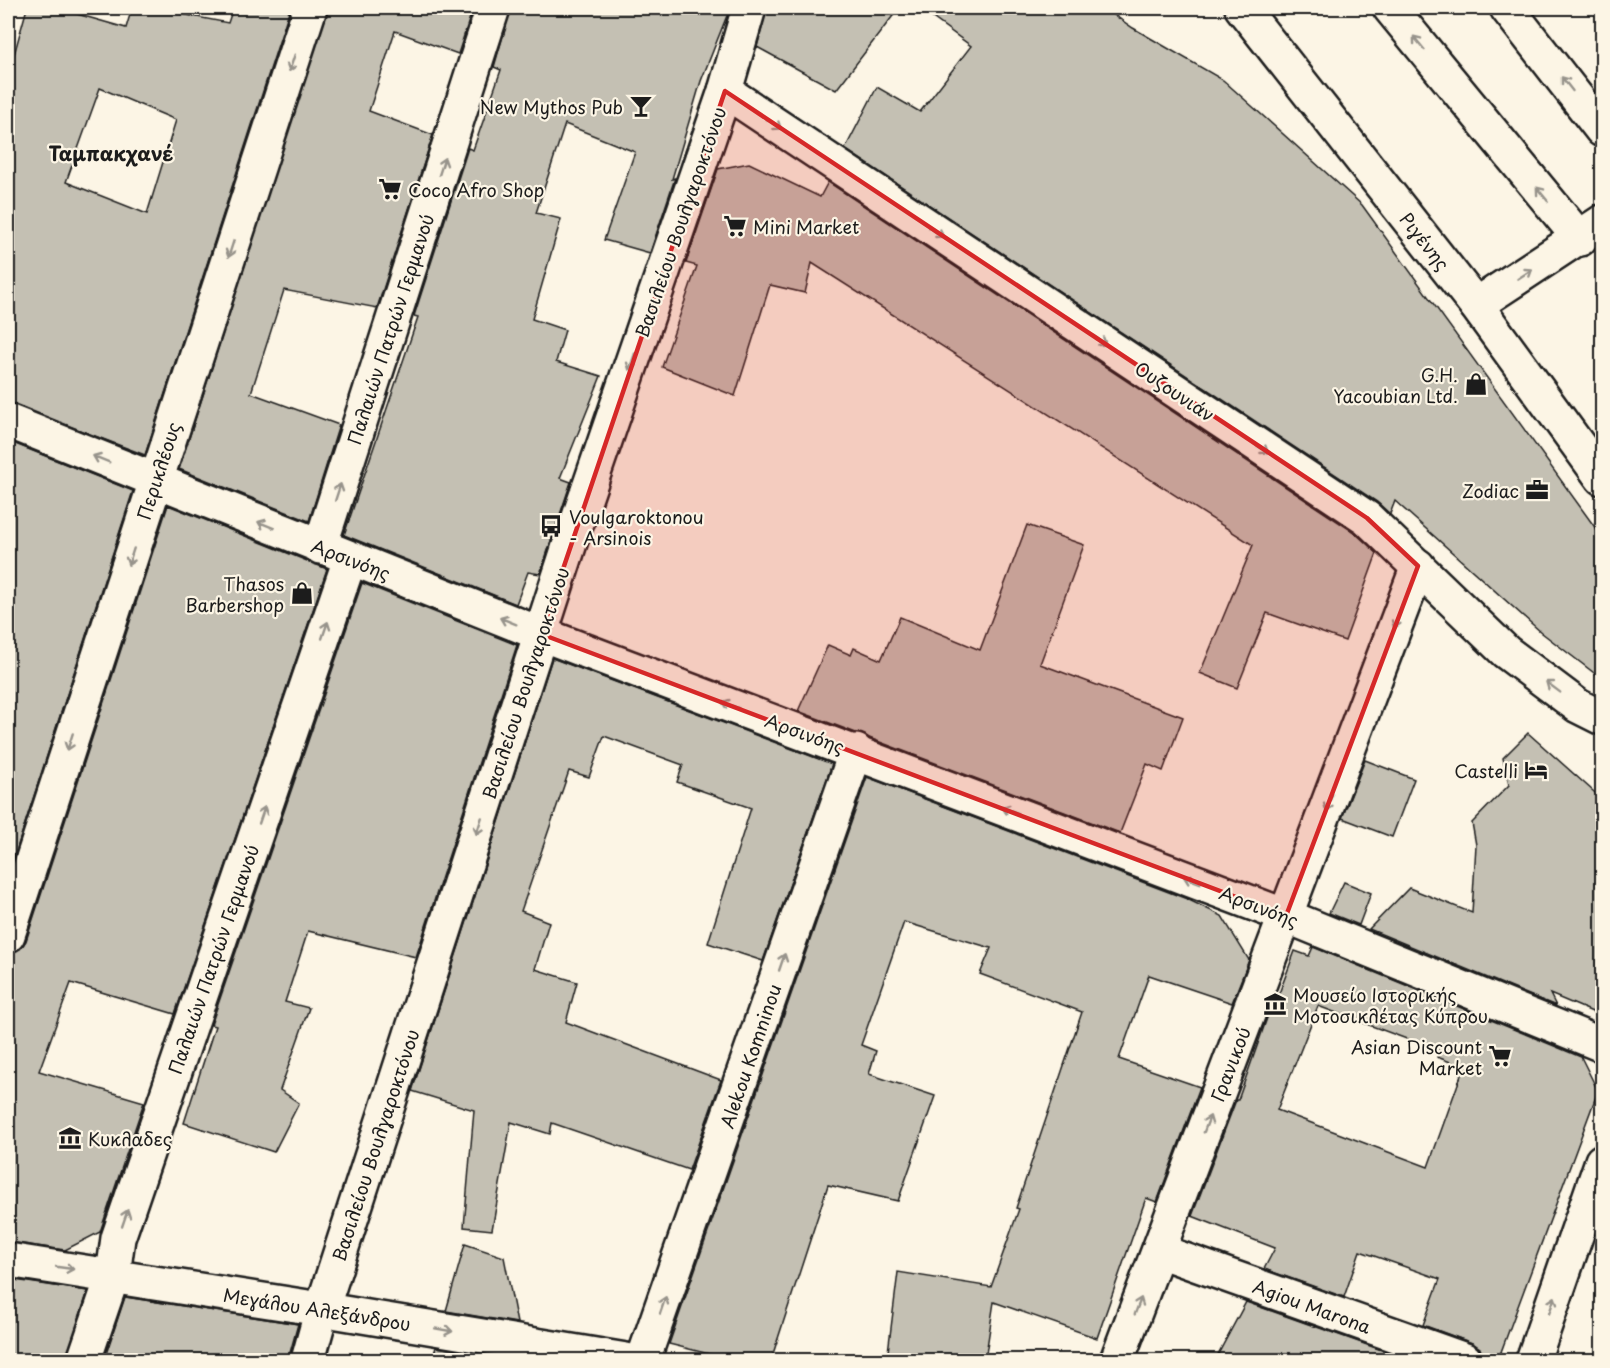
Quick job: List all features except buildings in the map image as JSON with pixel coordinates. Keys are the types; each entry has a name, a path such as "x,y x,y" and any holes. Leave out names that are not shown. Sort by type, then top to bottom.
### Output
{"street":[{"name":"Περικλέους","path":"8,935 310,8"},
{"name":"Παλαιών Πατρών Γερμανού","path":"84,1360 113,1275 118,1238 335,553 492,8"},
{"name":"Βασιλείου Βουλγαροκτόνου","path":"308,1360 322,1309 573,532 725,92 749,8"},
{"name":"Ριγένης","path":"1242,8 1476,305 1602,478"},
{"path":"1390,8 1591,230 1476,305"},
{"path":"1507,8 1602,130"},
{"name":"Ουζουνιάν","path":"725,92 1367,518 1506,652 1578,706 1602,718"},
{"name":"Αρσινόης","path":"8,420 158,473 335,553 541,634 1286,916 1602,1045"},
{"name":"Γρανικού","path":"1117,1360 1418,566"},
{"name":"Alekou Komninou","path":"643,1360 856,752"},
{"path":"1533,1360 1602,1161"},
{"name":"Agiou Marona","path":"1159,1251 1465,1360"},
{"name":"Μεγάλου Αλεξάνδρου","path":"8,1260 113,1275 626,1360"}],"highlighted area":[{"path":"725,91 1367,518 1418,566 1286,916 541,634"}],"place":[{"name":"New Mythos Pub","path":"641,106"},
{"name":"Coco Afro Shop","path":"390,189"},
{"name":"Mini Market","path":"735,226"},
{"name":"G.H. Yacoubian Ltd.","path":"1476,384"},
{"name":"Zodiac","path":"1537,490"},
{"name":"Voulgaroktonou - Arsinois","path":"551,526"},
{"name":"Thasos Barbershop","path":"302,593"},
{"name":"Castelli","path":"1536,770"},
{"name":"Μουσείο Ιστορικής Μοτοσικλέτας Κύπρου","path":"1275,1004"},
{"name":"Asian Discount Market","path":"1500,1056"},
{"name":"Κυκλαδες","path":"70,1138"}],"district":[{"name":"Ταμπακχανέ","path":"111,153"}]}
